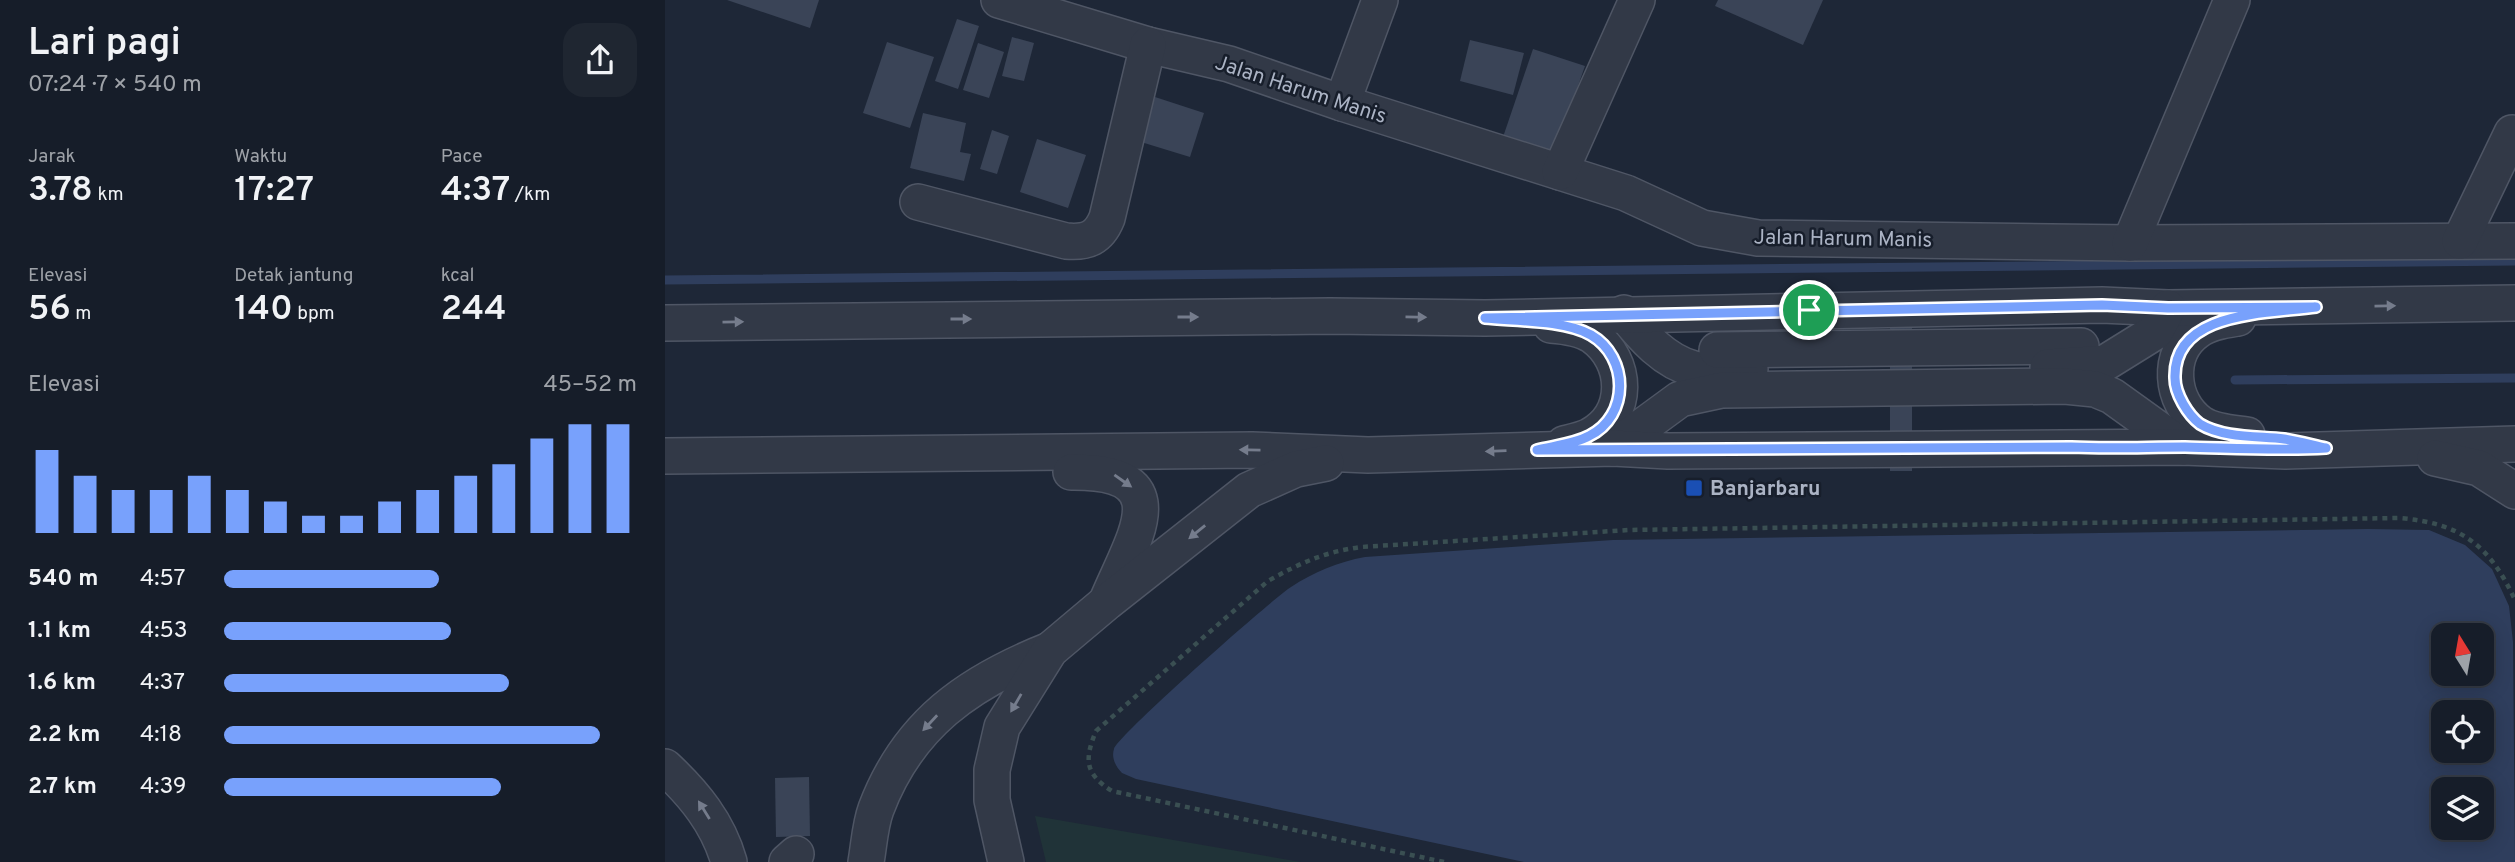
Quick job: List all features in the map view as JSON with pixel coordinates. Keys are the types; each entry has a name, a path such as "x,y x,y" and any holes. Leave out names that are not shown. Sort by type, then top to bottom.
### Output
{"street":[{"name":"Jalan Harum Manis","path":"999,0 1148,45 1229,64 1342,103 1626,193 1702,228 1758,238 2130,243 2515,242"},
{"path":"1342,103 1380,0"},
{"path":"1560,172 1637,0"},
{"path":"2130,243 2232,0"},
{"path":"918,202 1066,241 1091,240 1102,230 1107,218 1148,45"},
{"path":"2460,241 2512,133"},
{"path":"665,323 1330,316 1485,318 2102,305 2168,308 2515,303"},
{"path":"2316,307 2221,320 2197,331 2176,359 2174,380 2190,414 2201,425 2227,433 2326,448"},
{"path":"1624,313 1642,335 1668,357 1695,369 1991,368 2105,363 2155,332 2168,308"},
{"path":"1485,318 1567,326 1591,334 1607,348 1618,366 1619,393 1610,418 1590,436 1537,450"},
{"path":"1613,448 1680,399 1722,390 2065,386 2095,389 2112,396 2183,447"},
{"path":"665,456 1252,450 1367,455 1613,448 1648,461 1690,468 2068,466 2123,461 2183,447 2285,451 2515,444"},
{"path":"2373,449 2479,468 2515,491"},
{"path":"1006,862 992,800 992,770 1002,727 1051,650 1107,602 1249,490 1296,469 1367,455"},
{"path":"665,474 1113,474 1125,480 1138,494 1141,511 1138,532 1107,602"},
{"path":"866,862 875,811 891,775 911,743 938,714 972,688 1003,669 1051,650"},
{"path":"665,766 701,803 724,845 729,862"}],"path":[{"path":"1444,862 1112,791 1097,781 1088,765 1089,749 1096,731 1268,581 1329,551 1361,547 1629,530 2399,518 2431,521 2461,533 2485,552 2503,575 2515,600"}],"green space":[{"path":"1035,816 1301,862 1046,862"}],"water":[{"path":"2429,530 2465,545 2492,569 2509,606 2513,642 2515,862 1524,862 1136,779 1122,773 1113,756 1114,749 1166,695 1291,587 1317,572 1365,557 1613,540"}],"building":[{"path":"727,0 819,0 810,28"},
{"path":"1718,0 1823,0 1803,45 1715,6"},
{"path":"957,19 979,26 958,89 935,81"},
{"path":"1012,37 1034,43 1024,81 1002,76"},
{"path":"1470,40 1524,53 1513,95 1460,81"},
{"path":"887,42 934,57 910,128 863,113"},
{"path":"978,43 1004,52 989,98 963,90"},
{"path":"1533,49 1585,66 1553,157 1502,140"},
{"path":"1155,97 1204,113 1190,157 1141,142"},
{"path":"923,113 966,123 960,152 971,154 964,181 910,168"},
{"path":"992,130 1009,136 997,174 980,169"},
{"path":"1037,139 1086,155 1068,208 1020,192"},
{"path":"1890,298 1912,298 1912,471 1890,471"},
{"path":"809,777 810,836 776,837 775,778"}],"waterway":[{"path":"665,280 2515,261"},
{"path":"2235,380 2515,378"}],"place":[{"name":"Banjarbaru","path":"1694,488"}],"route":[{"path":"2102,305 2168,308 2316,307 2221,320 2197,331 2176,359 2174,380 2190,414 2201,425 2227,433 2326,448 2285,451 2183,447 2121,450 2071,447 1537,450 1590,436 1610,418 1618,402 1621,384 1618,366 1607,348 1591,334 1567,326 1485,318 1809,310 2102,305"}]}
